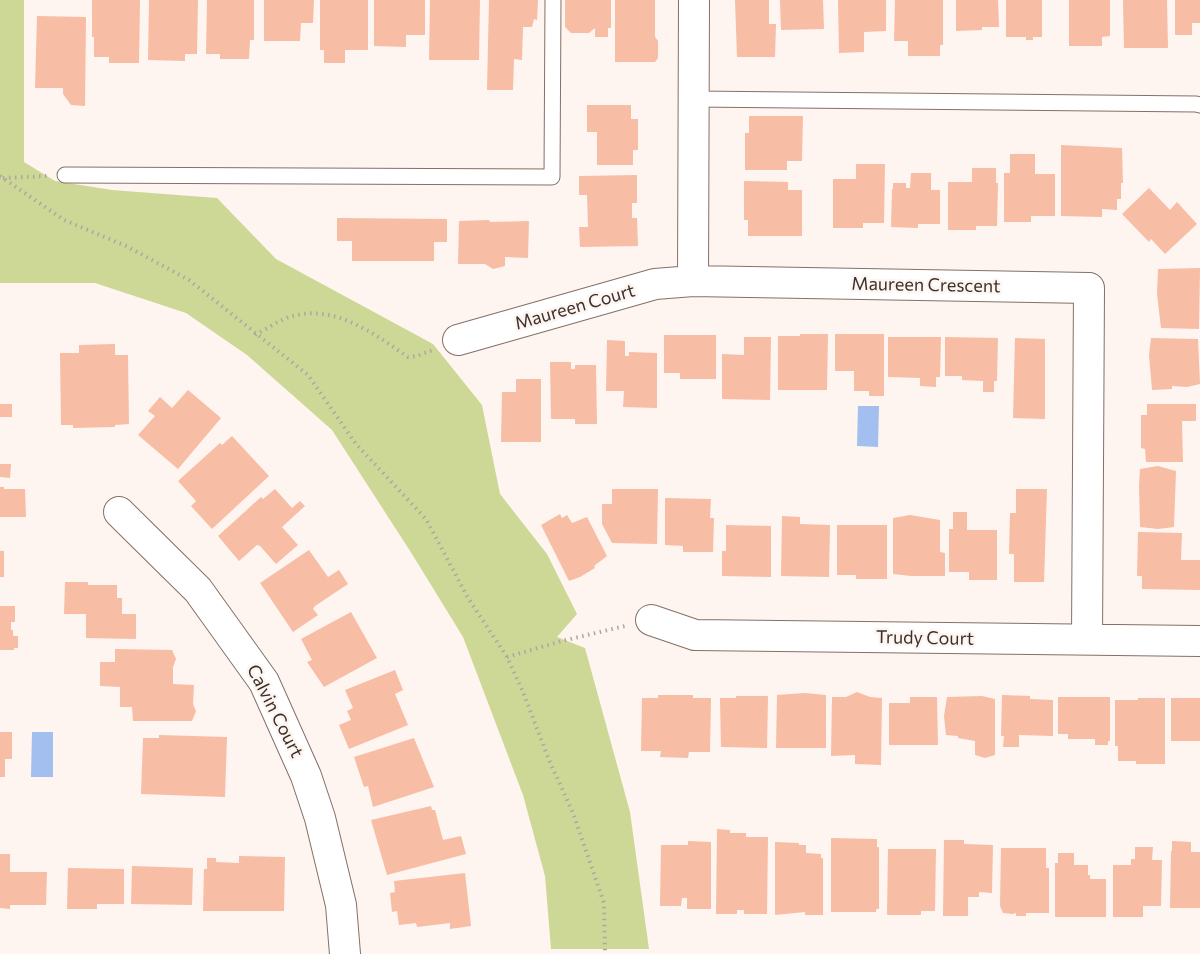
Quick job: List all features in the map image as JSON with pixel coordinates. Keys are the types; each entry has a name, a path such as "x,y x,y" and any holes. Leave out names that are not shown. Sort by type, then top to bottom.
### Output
{"street":[{"path":"693,281 694,0"},
{"name":"Maureen Court","path":"458,340 655,284 693,281"},
{"name":"Maureen Crescent","path":"693,281 1089,288 1087,639"},
{"name":"Calvin Court","path":"119,512 198,590 264,682 306,776 320,818 341,904 345,954"},
{"name":"Trudy Court","path":"651,620 695,635 1200,641"}],"lane":[{"path":"65,175 552,177 553,0"},
{"path":"694,99 1200,105"}],"path":[{"path":"1,177 65,175"},
{"path":"1,177 64,220 126,246 189,280 308,375 356,444 426,519 468,598 507,657 524,693 596,876 604,903 605,954"},
{"path":"255,334 292,316 309,314 333,316 363,326 408,357 417,356 458,340"},
{"path":"507,657 562,641 651,620"}],"green space":[{"path":"0,0 24,0 24,162 55,181 112,190 217,198 276,259 433,344 482,405 500,494 547,554 577,614 557,637 585,648 630,812 649,949 551,949 545,876 523,795 463,637 332,430 247,355 186,313 95,283 0,283"}],"water":[{"path":"858,406 879,406 878,447 857,446"},
{"path":"32,732 53,732 53,777 31,777"}],"building":[{"path":"92,0 140,0 139,63 109,63 109,57 94,57"},
{"path":"149,0 198,0 197,54 185,54 185,61 148,60"},
{"path":"207,0 254,0 254,40 250,40 249,59 220,59 220,54 206,54"},
{"path":"264,0 314,0 313,23 301,23 300,41 264,41"},
{"path":"320,0 368,0 368,50 345,50 345,63 324,63 324,50 320,50"},
{"path":"374,0 425,0 425,35 406,35 406,47 374,46"},
{"path":"430,0 480,0 479,60 429,60"},
{"path":"489,0 538,0 537,20 534,19 532,27 523,27 522,60 514,59 513,90 487,90"},
{"path":"565,0 611,0 611,28 608,28 608,37 595,37 595,28 589,33 571,33 565,27"},
{"path":"615,0 655,0 655,37 658,41 658,58 655,62 615,62"},
{"path":"735,0 769,0 769,24 776,24 775,57 737,57"},
{"path":"780,0 823,0 824,29 781,30"},
{"path":"838,0 886,0 886,31 864,32 864,52 839,53"},
{"path":"895,0 943,0 943,45 940,45 940,56 908,56 908,41 894,41"},
{"path":"956,0 998,0 999,27 956,31"},
{"path":"1006,0 1042,0 1042,37 1026,40 1026,37 1006,37"},
{"path":"1069,0 1110,0 1110,36 1102,37 1102,46 1069,46"},
{"path":"1123,0 1167,0 1168,48 1124,48"},
{"path":"1175,0 1200,0 1200,23 1192,23 1192,35 1175,35"},
{"path":"37,16 86,17 85,106 71,105 63,94 63,88 35,88"},
{"path":"587,105 631,105 631,119 638,119 638,150 633,150 633,165 597,165 597,132 587,132"},
{"path":"749,116 803,116 802,161 787,161 787,170 745,170 745,133 749,133"},
{"path":"1061,145 1122,148 1123,183 1121,183 1121,199 1117,199 1117,210 1102,209 1102,217 1061,216"},
{"path":"1010,154 1035,154 1035,174 1055,174 1055,216 1031,216 1031,222 1004,222 1004,173 1010,173"},
{"path":"856,164 885,164 884,223 863,223 863,228 833,228 833,179 856,179"},
{"path":"972,168 996,168 997,226 976,226 976,230 948,230 948,182 972,182"},
{"path":"911,173 931,173 931,190 940,190 940,224 918,224 918,228 891,227 893,183 906,183 906,188 910,188"},
{"path":"637,175 637,203 632,203 632,218 637,218 638,246 580,247 579,227 588,227 587,195 579,195 579,176"},
{"path":"744,181 788,182 788,190 802,190 802,236 748,236 748,220 744,220"},
{"path":"1149,188 1170,210 1177,202 1197,224 1165,254 1151,239 1149,242 1122,214"},
{"path":"337,218 447,219 447,242 434,242 434,261 352,261 352,241 337,241"},
{"path":"489,220 490,222 529,221 528,258 505,257 505,266 493,269 485,264 458,264 459,221"},
{"path":"1200,268 1199,329 1161,328 1157,294 1158,269"},
{"path":"800,334 828,334 827,390 778,390 778,336 800,336"},
{"path":"835,334 884,334 884,396 869,396 869,391 854,391 854,371 835,371"},
{"path":"664,335 716,335 716,379 680,379 680,373 664,373"},
{"path":"744,337 771,337 770,400 722,399 722,354 744,355"},
{"path":"888,337 941,337 940,377 936,377 936,387 920,386 920,378 888,377"},
{"path":"945,337 998,338 997,381 994,381 994,392 983,392 983,381 962,380 962,376 945,376"},
{"path":"1015,338 1045,339 1045,419 1013,418"},
{"path":"1151,338 1198,339 1200,384 1152,390 1149,355"},
{"path":"607,340 625,341 625,356 629,356 629,352 657,353 657,408 623,407 624,391 606,391"},
{"path":"115,344 115,355 128,355 129,424 115,425 115,427 73,428 73,425 61,425 60,353 79,353 79,345"},
{"path":"550,362 571,362 571,369 575,369 575,365 596,365 597,424 575,424 575,419 551,419"},
{"path":"516,379 541,379 541,442 501,442 502,392 516,392"},
{"path":"188,390 221,418 178,469 138,435 155,416 148,411 160,397 172,408"},
{"path":"0,404 12,404 12,417 0,417"},
{"path":"1147,404 1196,404 1196,421 1182,421 1183,462 1146,462 1145,449 1141,448 1141,415 1147,415"},
{"path":"232,436 269,476 212,529 191,506 196,501 178,481 220,443 222,445"},
{"path":"0,464 11,464 10,478 0,477"},
{"path":"1158,466 1176,471 1174,527 1158,529 1140,527 1140,469"},
{"path":"0,487 25,489 26,517 0,517"},
{"path":"275,489 292,508 300,501 305,506 282,527 298,545 276,564 257,545 239,561 218,536 261,497 263,499"},
{"path":"612,489 658,489 657,544 612,543 602,524 602,504 612,504"},
{"path":"1016,489 1047,489 1044,582 1014,582 1014,554 1009,554 1010,513 1016,513"},
{"path":"665,498 711,499 710,518 714,518 713,552 683,552 683,546 665,545"},
{"path":"953,512 967,512 967,530 997,530 997,580 969,580 969,572 949,572 949,529 953,529"},
{"path":"560,514 562,518 567,515 572,523 587,517 607,556 594,566 595,568 569,581 541,525"},
{"path":"910,515 940,520 940,552 945,553 945,576 893,574 893,518"},
{"path":"782,516 800,517 800,524 830,525 829,577 781,576"},
{"path":"726,525 771,526 771,577 722,576 722,551 726,551"},
{"path":"837,525 887,525 887,579 856,579 856,575 837,575"},
{"path":"1138,532 1182,533 1181,560 1200,560 1200,590 1142,589 1142,576 1137,576"},
{"path":"309,550 328,577 339,570 348,584 315,606 313,609 318,615 293,632 260,583"},
{"path":"0,551 4,551 4,577 0,577"},
{"path":"65,582 117,585 117,598 122,598 122,614 136,614 136,639 86,638 86,614 64,614"},
{"path":"0,606 15,606 15,622 11,622 11,630 13,630 13,636 18,636 18,648 14,650 0,650"},
{"path":"351,612 377,658 324,687 307,662 312,660 301,639"},
{"path":"115,649 172,650 176,659 173,667 173,684 194,685 193,704 196,711 192,721 133,721 132,707 120,707 120,687 100,686 100,662 115,662"},
{"path":"395,670 403,690 395,694 408,725 349,749 339,725 351,720 347,711 353,708 345,690"},
{"path":"857,692 870,697 882,698 881,765 855,764 855,755 831,756 832,697 846,697"},
{"path":"805,693 826,695 826,748 776,748 777,695"},
{"path":"658,695 693,695 693,698 711,698 710,752 689,752 688,758 660,757 661,751 641,751 642,698 658,698"},
{"path":"1002,695 1053,700 1053,736 1019,735 1019,747 1003,747"},
{"path":"736,696 768,696 767,748 721,747 720,698 736,698"},
{"path":"982,696 995,699 995,755 985,758 975,755 975,741 946,735 944,716 947,697"},
{"path":"910,697 937,697 938,745 889,745 889,703 910,703"},
{"path":"1058,697 1110,697 1110,741 1108,745 1095,745 1095,739 1068,739 1068,734 1058,734"},
{"path":"1138,698 1165,698 1165,764 1136,764 1136,761 1118,761 1118,746 1115,746 1115,700 1138,700"},
{"path":"1171,698 1200,698 1200,741 1171,741"},
{"path":"0,732 12,732 12,759 5,759 5,777 0,777"},
{"path":"159,735 227,737 225,797 141,794 143,738 159,738"},
{"path":"414,738 434,787 373,807 368,786 364,787 354,757"},
{"path":"431,806 432,810 435,810 443,840 461,836 466,854 387,875 371,820"},
{"path":"717,829 730,830 730,833 746,833 746,837 768,837 767,914 744,914 744,910 737,910 737,914 716,914"},
{"path":"831,838 877,839 879,909 876,909 876,912 831,912"},
{"path":"944,840 964,840 964,844 993,845 992,893 979,892 979,897 968,897 968,916 943,916"},
{"path":"688,841 711,842 711,909 687,909 687,898 682,898 681,906 660,906 661,845 688,845"},
{"path":"1172,841 1191,842 1191,852 1200,852 1200,908 1170,908"},
{"path":"775,842 799,843 799,845 806,845 806,853 821,854 823,858 823,915 805,915 805,912 775,915"},
{"path":"1135,847 1153,847 1152,860 1162,860 1161,906 1143,906 1143,917 1113,917 1113,865 1131,865 1131,859 1135,859"},
{"path":"1001,848 1046,848 1046,868 1049,868 1049,913 1026,913 1026,916 1016,916 1016,913 1003,913 1000,906"},
{"path":"888,849 936,849 935,911 921,911 921,915 887,915"},
{"path":"1058,853 1074,853 1074,865 1088,865 1090,879 1106,879 1106,917 1055,917 1055,863 1058,863"},
{"path":"0,854 10,854 10,872 47,872 46,905 10,905 10,909 0,908"},
{"path":"239,856 285,857 284,911 203,911 204,869 207,869 207,858 216,858 216,862 239,863"},
{"path":"132,866 193,868 192,905 131,904"},
{"path":"68,868 124,869 124,904 97,904 97,909 67,909"},
{"path":"465,873 471,926 450,929 450,923 417,927 416,923 399,925 397,911 392,912 390,893 395,892 394,881"}]}
